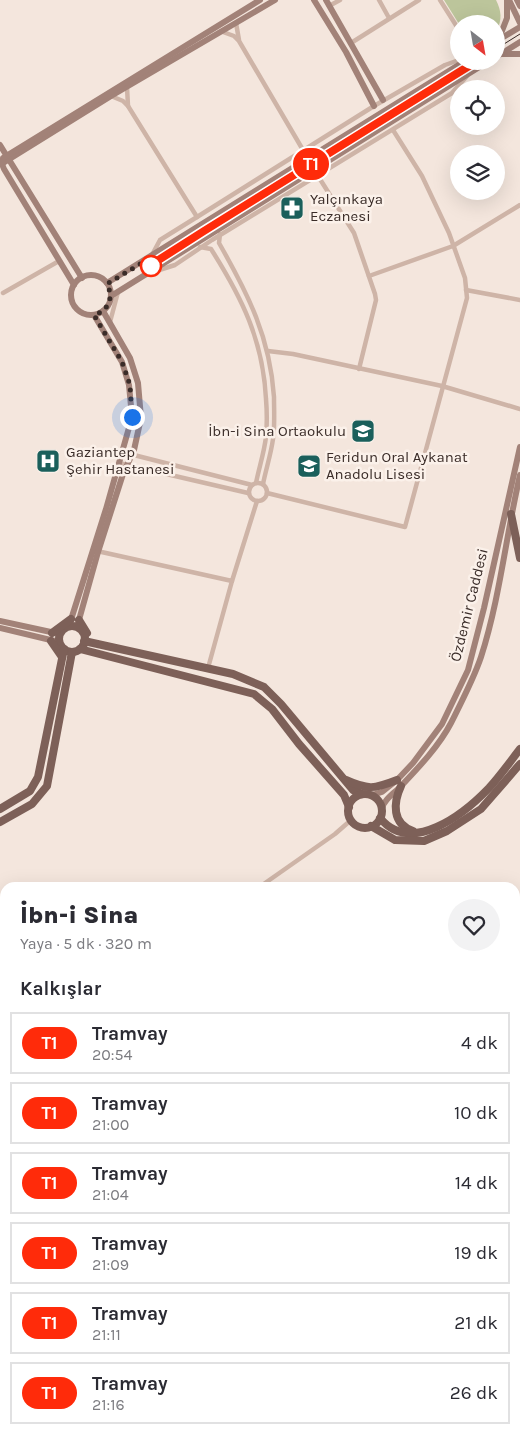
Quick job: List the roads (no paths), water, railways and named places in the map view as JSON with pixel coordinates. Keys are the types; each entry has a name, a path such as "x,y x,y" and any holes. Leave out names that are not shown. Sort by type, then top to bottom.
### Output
{"main road":[{"path":"8,156 260,0"},
{"path":"74,286 2,165 3,158 223,32 275,0"},
{"path":"314,0 346,52 374,106"},
{"path":"505,35 520,25 508,0"},
{"path":"505,23 508,0"},
{"path":"517,0 520,6"},
{"path":"328,3 383,100"},
{"path":"505,51 520,42"},
{"path":"505,55 520,54"},
{"path":"107,284 451,70"},
{"path":"111,296 473,70"},
{"path":"370,98 379,93"},
{"path":"0,145 82,278"},
{"path":"90,275 96,276 107,284 111,296 110,302 103,311 94,315 83,314 74,305 71,292 82,278 90,275"},
{"path":"95,551 123,474 132,455 141,418 138,383 130,358 103,311"},
{"path":"0,822 32,804 47,786 66,647 65,628 74,623 132,417 130,385 122,362 94,315"},
{"name":"Özdemir Caddesi","path":"382,808 384,802 442,724 468,670 484,608 520,447"},
{"name":"Özdemir Caddesi","path":"372,795 399,783 436,746 450,725 481,658 500,583 511,514 520,475"},
{"path":"511,514 520,558"},
{"path":"0,621 66,647 88,642 234,674 264,687 281,704 353,790 362,794 372,795 377,799 382,808 380,818 371,826 364,828 351,820 344,795 299,744 272,709 254,694 66,647 0,628"},
{"path":"74,623 88,642"},
{"path":"0,809 30,791 38,778 66,647"},
{"path":"380,818 387,826 399,832 411,834 420,833 450,820 489,788 520,749"},
{"path":"371,826 395,840 424,841 447,831 481,809 520,764"},
{"path":"344,779 358,785 377,788 399,783 395,805 398,820 405,828 420,833"},
{"path":"348,807 353,799 362,794"}],"street":[{"path":"328,3 340,0"},
{"path":"379,0 389,18"},
{"path":"351,44 418,0"},
{"path":"440,0 450,16"},
{"path":"236,23 239,41"},
{"path":"223,32 234,36 239,41 303,150"},
{"path":"150,258 160,240 383,100 450,63"},
{"path":"144,275 175,265 220,234 452,93 470,72"},
{"path":"126,87 128,106"},
{"path":"111,96 128,106 197,217"},
{"path":"267,493 406,527 466,298 466,290 465,278 449,233 422,176 392,130"},
{"path":"318,176 354,233 376,294 360,369"},
{"path":"369,276 453,246 520,205"},
{"path":"119,463 248,494 250,498 257,501 264,499 267,493 263,484 274,427 273,391 268,351 252,304 219,243 220,234"},
{"path":"211,249 213,244 219,243"},
{"path":"200,247 211,249 233,283 245,307 261,353 266,392 266,438 254,484 249,489 248,494"},
{"path":"2,293 59,261"},
{"path":"466,290 520,300"},
{"path":"110,322 118,291"},
{"path":"268,351 293,354 442,386 520,409"},
{"path":"122,452 254,484 263,484"},
{"path":"208,668 257,501"},
{"path":"95,551 232,581"},
{"path":"267,882 335,834 351,820"}],"tram line":[{"path":"505,43 520,34"},
{"path":"146,268 463,70"},
{"name":"T1","path":"146,268 463,70"}],"place":[{"name":"Yalçınkaya Eczanesi","path":"292,208"},
{"name":"İbn-i Sina Ortaokulu","path":"363,431"},
{"name":"Gaziantep Şehir Hastanesi","path":"48,461"},
{"name":"Feridun Oral Aykanat Anadolu Lisesi","path":"309,466"}]}
